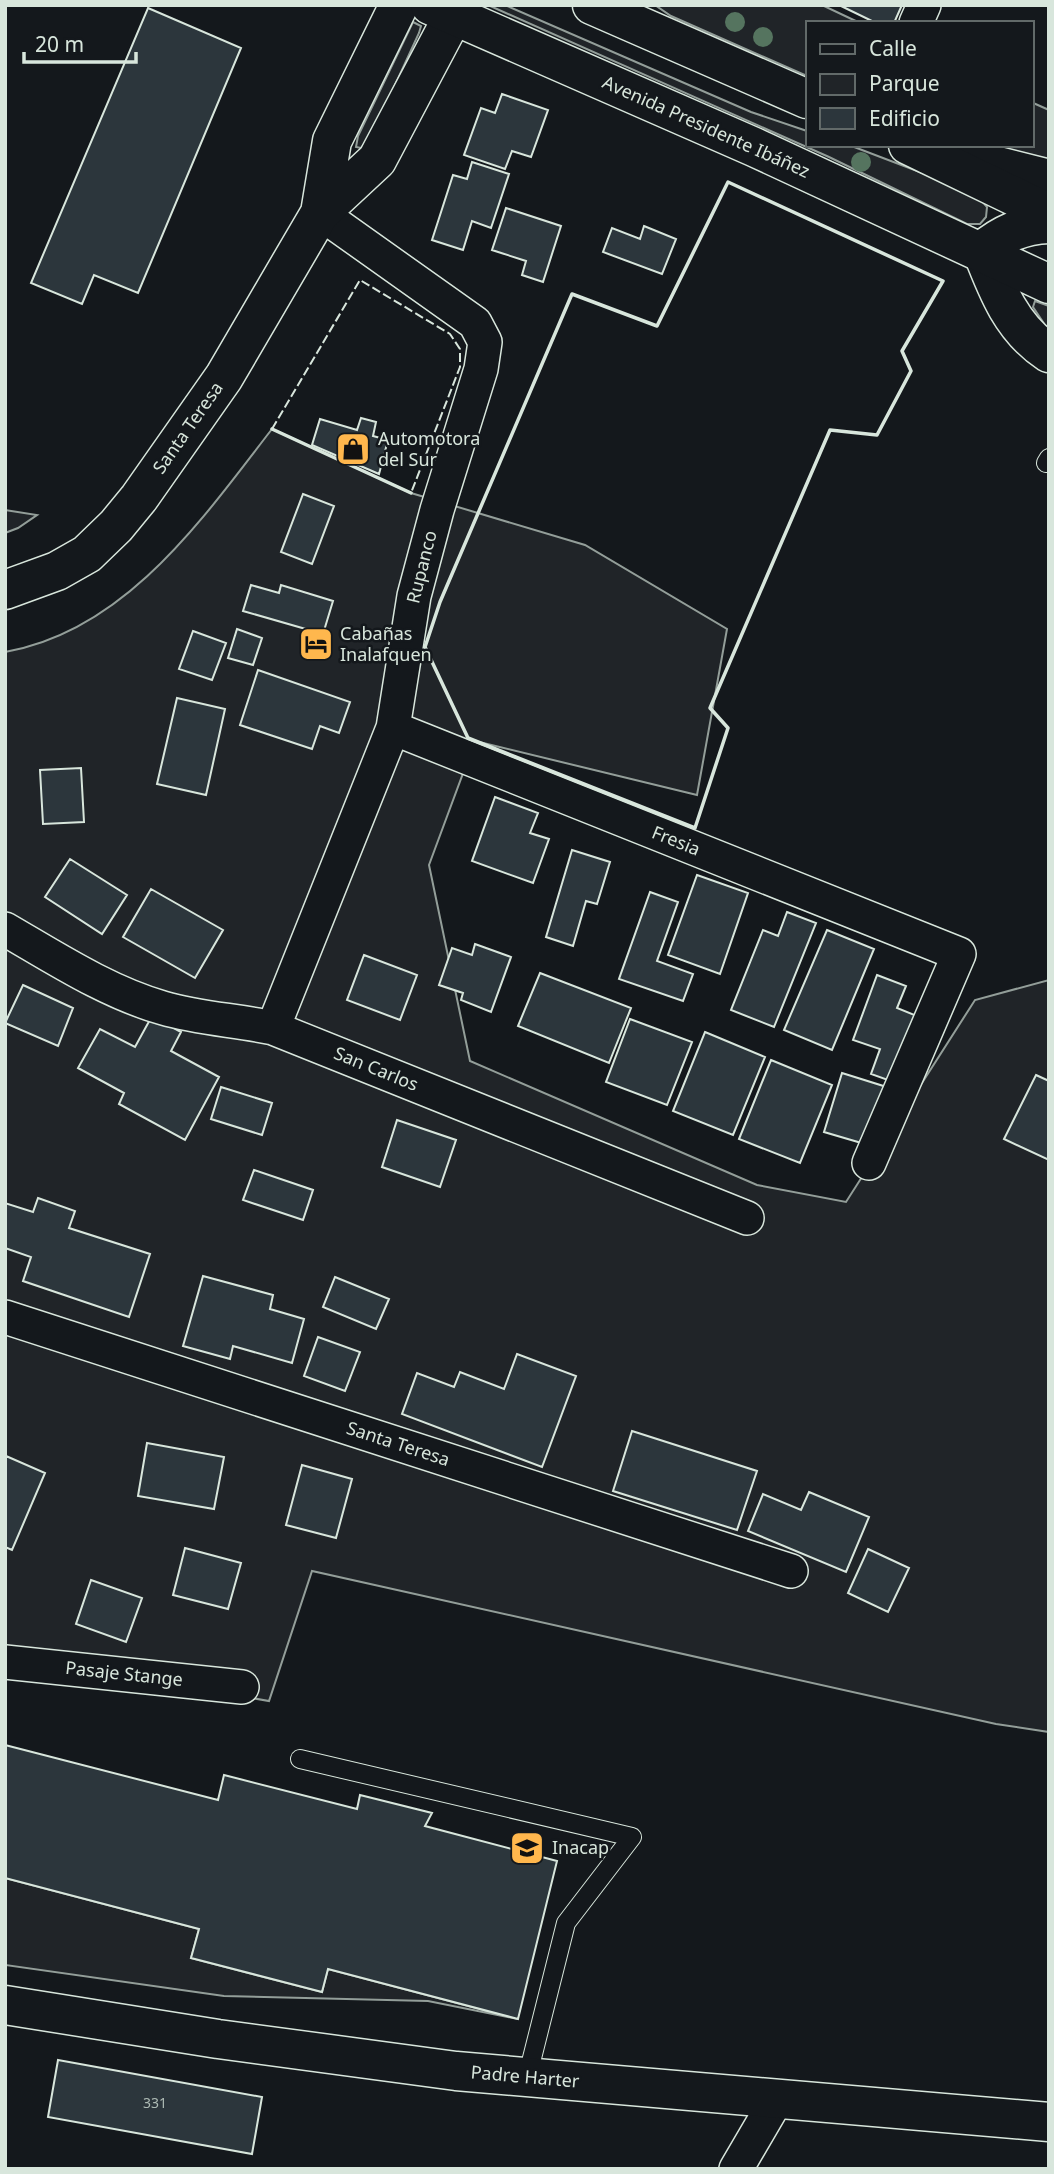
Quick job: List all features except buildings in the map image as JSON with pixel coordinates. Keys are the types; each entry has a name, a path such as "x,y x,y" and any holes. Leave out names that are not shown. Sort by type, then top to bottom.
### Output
{"main road":[{"name":"Santa Teresa","path":"320,213 332,141 399,5"},
{"path":"592,5 806,99"},
{"path":"626,5 678,43"},
{"name":"Santa Teresa","path":"5,590 57,571 87,554 116,526 224,377 320,213 377,160 448,9"},
{"name":"Avenida Presidente Ibáñez","path":"448,9 982,251 1049,284"},
{"path":"912,147 1049,213"},
{"path":"926,147 1049,179"},
{"path":"1049,224 1021,228 1000,236 982,251 1001,301 1022,330 1049,352"},
{"name":"Padre Harter","path":"5,2005 259,2045 527,2078 1049,2122"}],"street":[{"path":"917,21 924,5"},
{"name":"Rupanco","path":"273,1028 393,729 414,596 437,510 481,369 485,342 475,323 320,213"},
{"name":"Fresia","path":"393,729 959,954 869,1163"},
{"name":"San Carlos","path":"5,929 70,967 162,1008 218,1021 273,1028 747,1218"},
{"name":"Santa Teresa","path":"5,1317 791,1571"},
{"name":"Pasaje Stange","path":"5,1661 242,1687"},
{"path":"736,2169 777,2099"}],"lane":[{"path":"300,1759 632,1837 566,1923 527,2078"}],"green space":[{"path":"488,5 505,5 751,112 806,131 806,147"},
{"path":"655,5 822,5 856,21 806,21 806,76 671,16"},
{"path":"413,22 421,26 419,33 372,135 361,148 356,147 358,136"},
{"path":"1033,103 1049,110 1049,164 983,147 1033,147"},
{"path":"807,147 854,147 925,174 982,201 987,207 986,217 980,224 967,224"},
{"path":"1035,301 1049,306 1049,331 1033,307"},
{"path":"272,429 411,493 585,545 727,629 697,795 475,741 429,865 470,1061 757,1185 846,1202 975,1000 1049,980 1049,1732 996,1724 312,1571 269,1701 5,1655 5,652 48,640 88,621 124,596 158,566 189,533"},
{"path":"5,510 37,515 5,533"},
{"path":"5,1878 199,1929 191,1958 322,1992 328,1969 518,2019 428,2001 224,1996 5,1965"}],"fence":[{"path":"272,429 360,280 450,334 460,349 460,367 411,493"}],"wall":[{"path":"728,182 943,281 902,351 911,371 877,435 830,430 710,708 728,728 695,828 468,738 425,647 440,602 572,294 657,326 728,182"},
{"path":"272,429 411,493"}],"place":[{"name":"Automotora del Sur","path":"353,449"},
{"name":"Cabañas Inalafquen","path":"316,644"},
{"name":"Inacap","path":"527,1848"}]}
